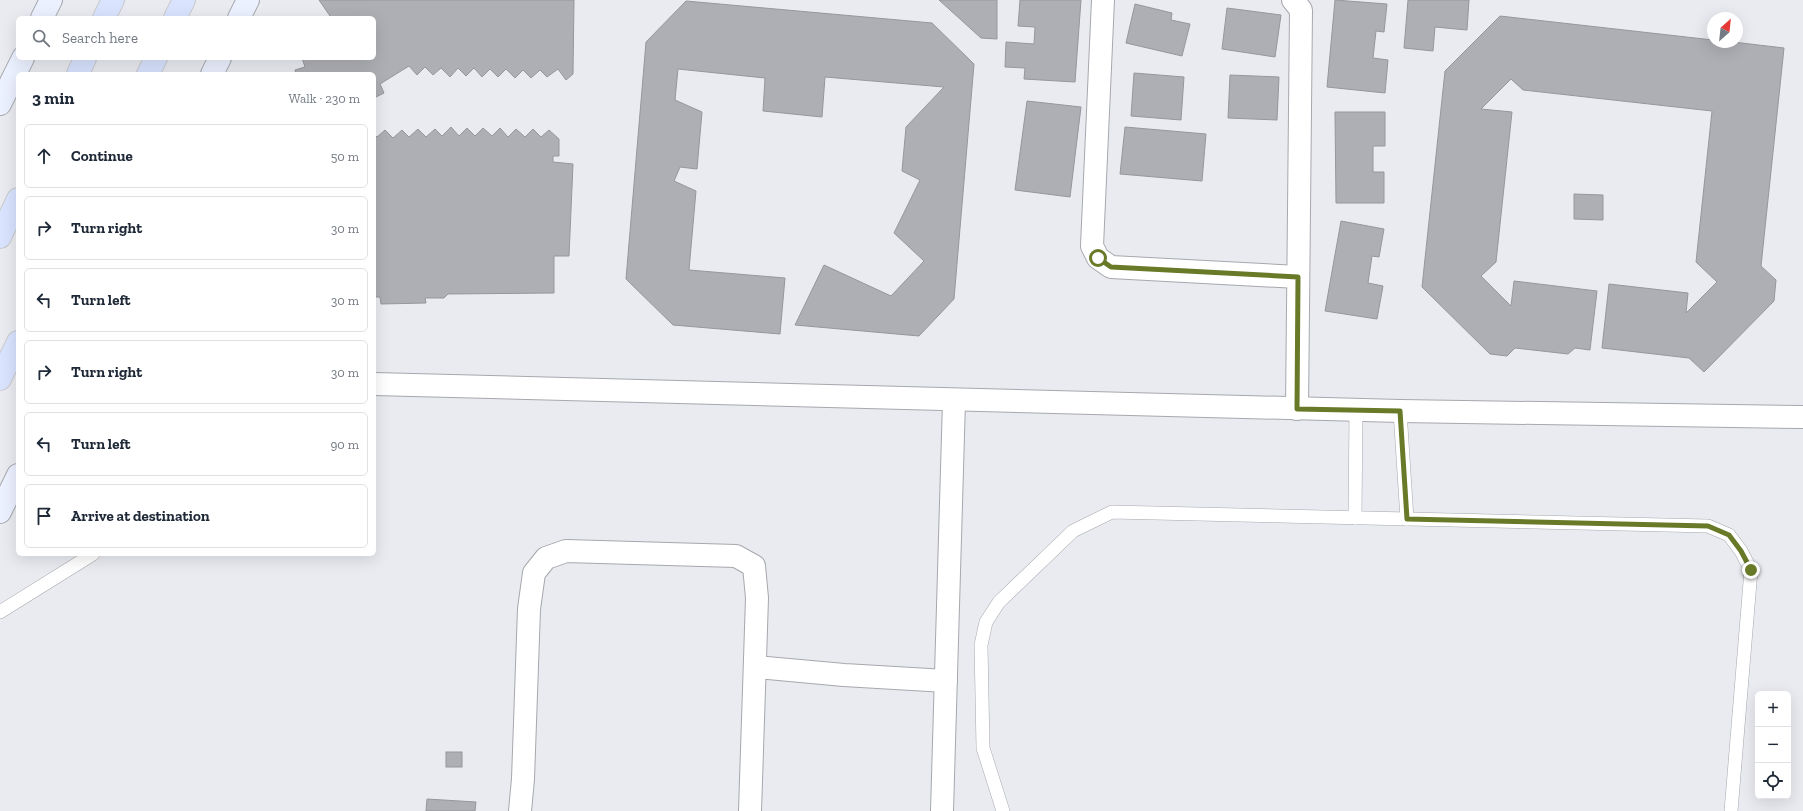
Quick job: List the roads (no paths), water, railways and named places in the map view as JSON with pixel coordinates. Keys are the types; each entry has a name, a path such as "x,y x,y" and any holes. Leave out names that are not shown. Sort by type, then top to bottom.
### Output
{"main road":[{"path":"43,16 51,0"},
{"path":"105,16 113,0"},
{"path":"177,16 184,0"},
{"path":"240,16 248,0"},
{"path":"0,104 22,60"},
{"path":"79,72 84,60"},
{"path":"149,72 155,60"},
{"path":"213,72 219,60"},
{"path":"0,237 16,203"},
{"path":"0,380 16,346"},
{"path":"0,512 16,479"}],"street":[{"path":"1104,0 1092,246 1098,258 1111,267 1298,277"},
{"path":"1293,0 1301,10 1297,409"},
{"path":"376,384 954,401 1297,409 1803,416"},
{"path":"942,811 954,401"},
{"path":"520,811 523,779 530,609 534,573 546,558 566,551 736,556 754,566 757,598 756,668 750,811"},
{"path":"756,668 946,681"}],"lane":[{"path":"1355,518 1356,410"},
{"path":"1400,411 1407,519"},
{"path":"1003,811 983,748 981,645 986,622 999,602 1073,531 1112,512 1708,526 1729,535 1741,551 1751,570 1731,811"},
{"path":"0,612 90,556"}]}
